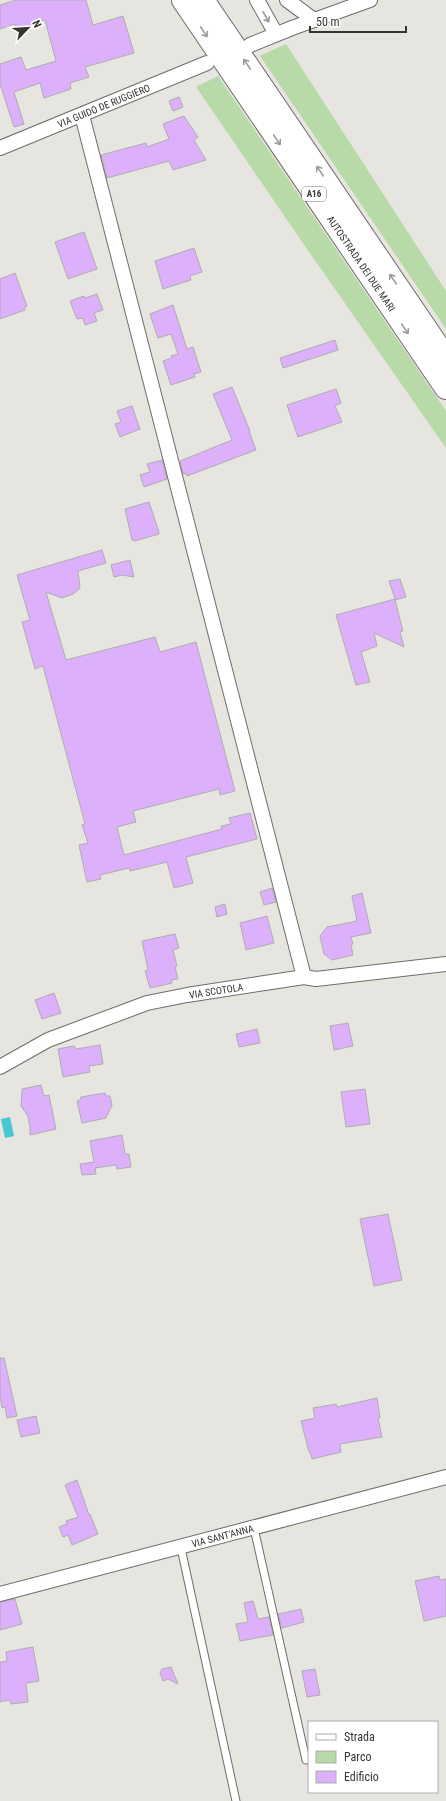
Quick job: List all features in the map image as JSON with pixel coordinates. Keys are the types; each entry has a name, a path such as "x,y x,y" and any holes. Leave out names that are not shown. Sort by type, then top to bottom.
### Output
{"highway":[{"name":"AUTOSTRADA DEI DUE MARI","path":"182,0 446,388"},
{"name":"AUTOSTRADA DEI DUE MARI","path":"203,0 446,358"}],"street":[{"path":"257,0 276,34"},
{"path":"287,0 314,20"},
{"path":"250,45 370,0"},
{"name":"VIA GUIDO DE RUGGIERO","path":"0,148 207,63"},
{"path":"82,115 304,977"},
{"name":"VIA SCOTOLA","path":"0,1067 48,1040 147,1003 187,995 304,977 316,979 446,964"},
{"name":"VIA SANT'ANNA","path":"0,1594 181,1548 446,1477"}],"lane":[{"path":"254,1528 306,1760"},
{"path":"181,1548 236,1801"}],"green space":[{"path":"286,44 446,291 446,329 260,56"},
{"path":"218,76 446,411 446,448 196,87"}],"water":[{"path":"10,1117 14,1136 5,1138 1,1119"}],"building":[{"path":"16,0 86,0 93,25 123,16 134,53 85,67 89,77 70,83 71,89 44,98 40,83 14,92 24,124 14,127 0,84 0,64 21,57 26,70 56,61 45,20 17,31 15,24 0,29 0,5"},
{"path":"179,97 183,107 173,111 169,101"},
{"path":"184,116 198,137 194,140 206,160 173,170 169,161 107,178 101,155 146,143 147,147 169,139 163,124"},
{"path":"84,232 97,269 68,279 55,242"},
{"path":"194,248 202,272 190,276 191,280 163,289 155,261"},
{"path":"15,273 27,306 24,308 25,310 0,319 0,279"},
{"path":"97,294 103,310 94,313 97,321 85,325 83,318 77,319 70,301 84,296 85,298"},
{"path":"173,305 187,349 193,347 201,372 194,374 195,377 171,385 163,361 178,354 171,334 158,338 150,314"},
{"path":"335,340 338,350 283,368 280,358"},
{"path":"232,387 256,450 187,476 186,473 183,474 180,461 232,440 213,394"},
{"path":"336,389 341,403 335,406 342,422 298,437 287,405"},
{"path":"132,406 140,429 120,437 115,424 121,422 117,411"},
{"path":"162,460 167,479 144,487 140,475 150,472 147,464"},
{"path":"149,502 159,534 135,541 132,540 125,509"},
{"path":"102,550 106,563 78,571 80,588 73,594 62,598 46,592 66,660 155,637 160,652 196,642 235,791 220,795 219,789 133,811 136,822 117,827 124,855 222,829 221,826 231,824 229,818 250,813 257,839 186,857 193,883 174,888 167,862 130,871 129,868 100,875 101,879 87,882 79,845 88,843 82,825 85,824 43,666 35,669 22,622 30,620 17,575"},
{"path":"130,560 134,577 122,575 114,577 111,565"},
{"path":"400,579 406,597 395,600 403,631 400,632 404,647 374,633 377,646 361,652 370,682 356,685 336,615 395,599 389,581"},
{"path":"272,888 276,902 264,905 260,892"},
{"path":"362,893 371,933 351,937 353,944 351,945 353,955 332,960 324,954 320,936 327,927 357,921 352,896"},
{"path":"225,904 227,914 217,917 215,907"},
{"path":"267,916 274,943 246,950 240,923"},
{"path":"175,934 179,948 173,950 177,966 175,967 178,979 171,980 172,983 150,988 145,971 148,970 142,941"},
{"path":"54,993 61,1013 42,1019 35,1000"},
{"path":"348,1023 353,1046 334,1050 330,1026"},
{"path":"257,1029 260,1043 239,1047 236,1034"},
{"path":"100,1045 103,1064 89,1066 90,1072 63,1077 58,1049 74,1046 76,1049"},
{"path":"41,1085 44,1096 49,1095 56,1129 30,1135 28,1116 21,1106 22,1089"},
{"path":"365,1089 370,1124 346,1127 341,1092"},
{"path":"105,1093 106,1096 110,1096 112,1105 106,1118 82,1123 77,1101 80,1100 81,1097"},
{"path":"122,1135 125,1154 129,1154 131,1167 117,1169 116,1165 95,1168 96,1174 82,1175 80,1164 94,1162 90,1141"},
{"path":"388,1214 402,1280 374,1286 360,1219"},
{"path":"0,1358 4,1358 17,1416 7,1418 5,1407 2,1408 0,1396"},
{"path":"377,1398 380,1418 378,1418 382,1437 340,1444 341,1452 312,1459 301,1421 315,1418 313,1408 336,1404 337,1407"},
{"path":"36,1416 40,1433 21,1437 17,1420"},
{"path":"77,1480 89,1515 90,1514 98,1534 72,1545 68,1535 63,1537 59,1527 67,1524 66,1521 78,1517 65,1485"},
{"path":"439,1576 440,1580 446,1579 446,1616 424,1621 415,1581"},
{"path":"15,1599 22,1624 0,1630 0,1602"},
{"path":"253,1601 258,1619 269,1617 273,1635 240,1641 236,1624 248,1622 244,1603"},
{"path":"301,1609 304,1622 282,1628 278,1614"},
{"path":"33,1647 39,1681 26,1683 28,1702 11,1704 9,1700 0,1702 0,1662 7,1661 6,1652"},
{"path":"171,1667 178,1684 168,1679 163,1681 160,1673 162,1669"},
{"path":"315,1669 320,1695 307,1697 302,1671"}]}
